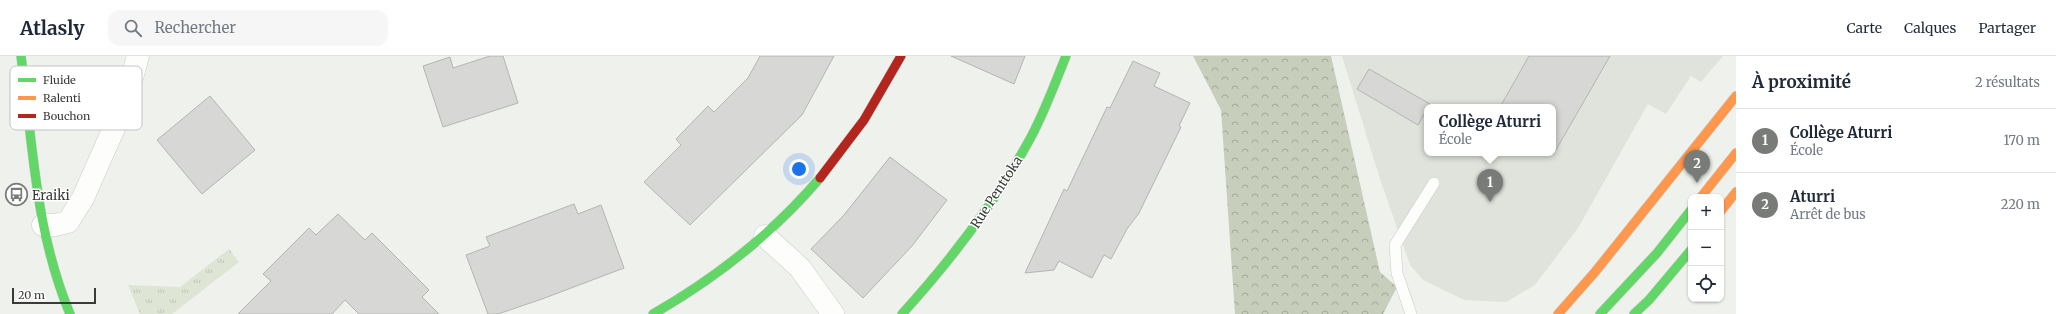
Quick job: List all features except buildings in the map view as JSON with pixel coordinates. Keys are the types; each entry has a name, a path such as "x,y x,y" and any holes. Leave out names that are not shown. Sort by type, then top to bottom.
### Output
{"street":[{"path":"21,56 22,66"},
{"path":"135,66 138,56"},
{"path":"653,314 709,280 765,236 803,198 847,144 887,84 901,56"},
{"name":"Rue Penttoka","path":"902,314 932,282 985,213 1031,136 1066,56"},
{"path":"1558,314 1595,272 1736,96"},
{"path":"31,130 43,225 55,276 70,314"},
{"path":"43,225 55,225 68,222 83,198 113,130"},
{"path":"1703,194 1736,153"},
{"path":"1724,207 1736,192"},
{"path":"1600,314 1657,253 1688,214"},
{"path":"765,236 800,268 833,314"},
{"path":"1634,314 1649,300 1688,254"}],"lane":[{"path":"1410,313 1397,273 1395,245 1434,183"}],"shaded area":[{"path":"1342,56 1723,56 1701,82 1691,76 1666,114 1648,104 1578,228 1535,285 1506,302 1464,300 1423,280 1410,265 1379,176"}],"green space":[{"path":"1193,56 1331,56 1380,272 1397,287 1383,314 1235,314 1221,110"},
{"path":"229,249 239,262 172,314 140,314 128,285 180,287"}],"traffic: fast":[{"path":"21,56 22,66"},
{"path":"902,314 938,273 972,230 1003,184 1036,127 1050,97 1066,56"},
{"path":"30,130 42,219 58,282 70,314"},
{"path":"653,314 721,270 763,236 820,178"},
{"path":"1600,314 1657,253 1688,214"},
{"path":"1634,314 1649,300 1688,254"}],"traffic: slow":[{"path":"1558,314 1595,272 1736,96"},
{"path":"1703,194 1736,153"},
{"path":"1724,207 1736,192"}],"traffic: jam":[{"path":"820,178 864,120 901,56"}],"place":[{"name":"Aturri","path":"1697,183"},
{"name":"Eraiki","path":"16,195"},
{"name":"Collège Aturri","path":"1490,202"}]}
